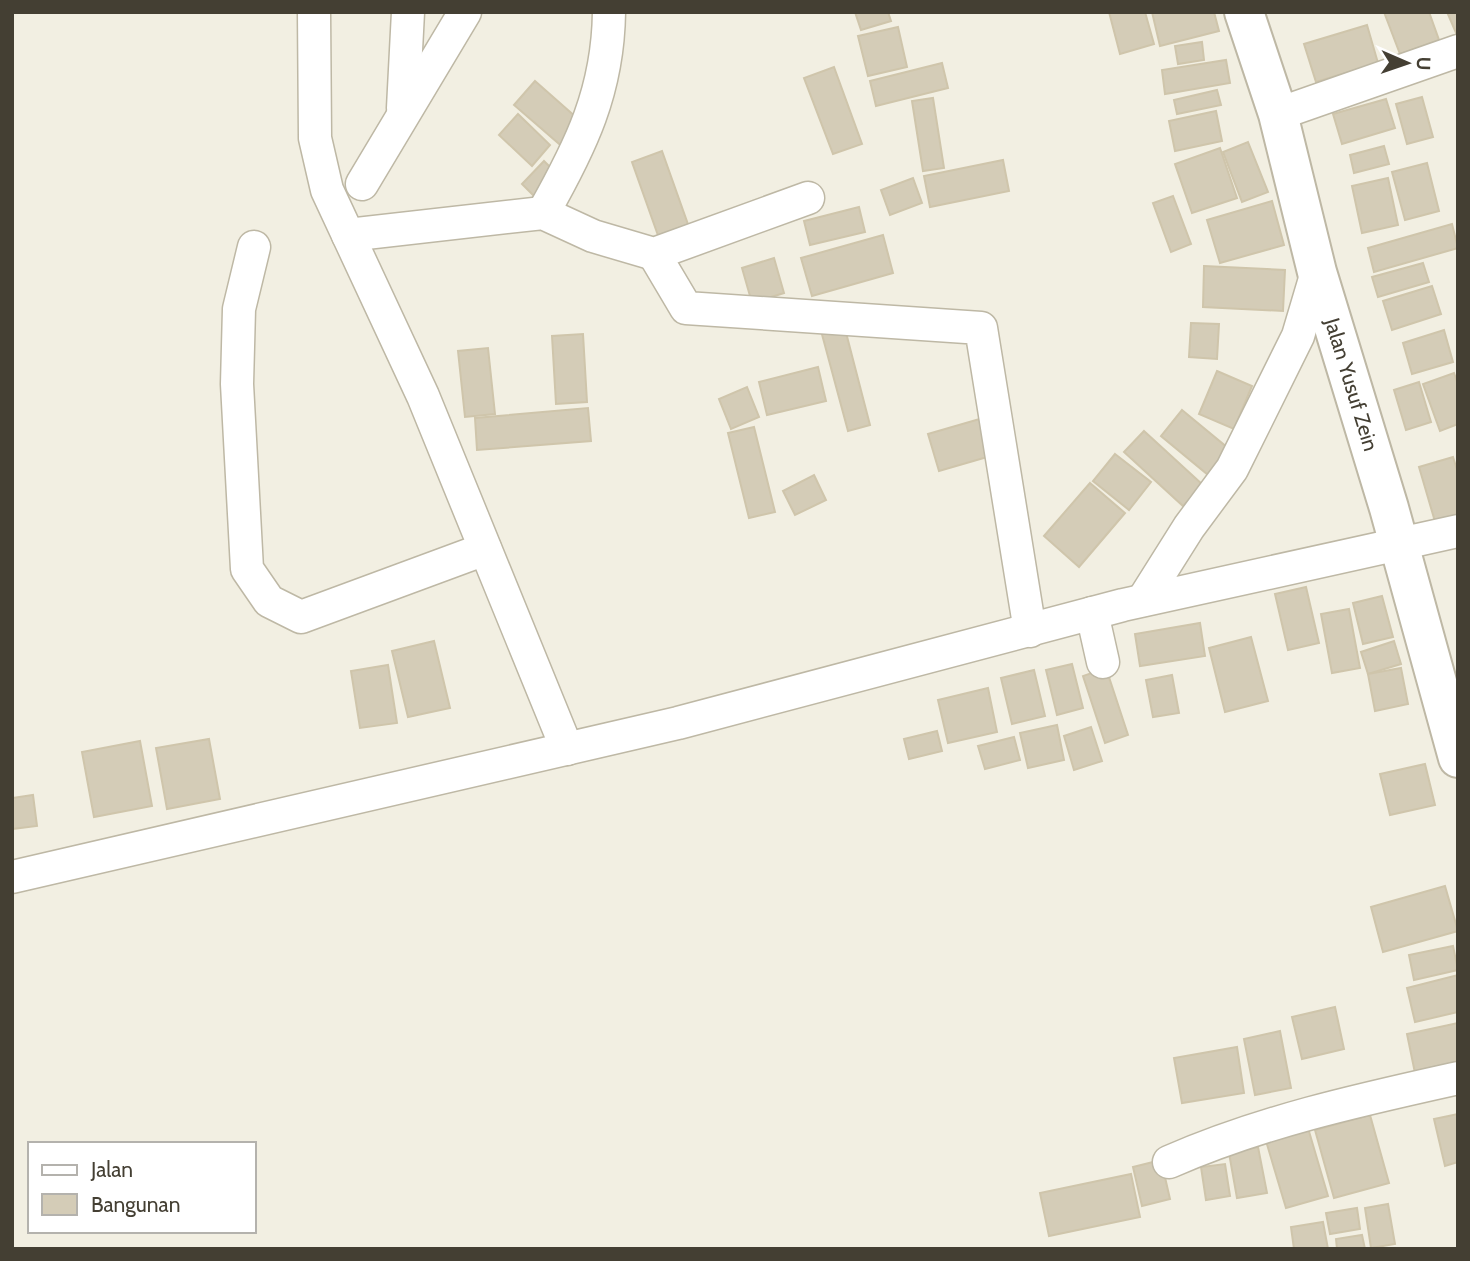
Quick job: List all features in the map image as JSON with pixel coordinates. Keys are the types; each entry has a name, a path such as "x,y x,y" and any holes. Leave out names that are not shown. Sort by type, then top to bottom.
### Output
{"street":[{"path":"314,12 315,138 327,190 423,396 567,749"},
{"path":"403,113 408,12"},
{"path":"362,184 465,12"},
{"path":"544,213 594,113 609,41 609,12"},
{"name":"Jalan Yusuf Zein","path":"1244,12 1278,114 1317,272 1400,545 1458,758"},
{"path":"1278,114 1458,51"},
{"path":"348,235 544,213 593,236 654,254 808,198"},
{"path":"254,247 239,309 237,384 247,569 269,601 301,617 485,549"},
{"path":"654,254 686,307 981,328 1030,631"},
{"path":"1143,600 1189,527 1232,469 1298,336 1317,272"},
{"path":"12,877 567,749 1143,600 1458,531"},
{"path":"1092,613 1103,662"},
{"path":"1169,1162 1216,1141 1299,1114 1458,1078"}],"building":[{"path":"855,12 888,12 891,21 861,30"},
{"path":"1109,12 1145,12 1154,44 1120,54"},
{"path":"1152,12 1214,12 1219,31 1160,46"},
{"path":"1384,12 1429,12 1439,40 1400,54"},
{"path":"1447,12 1458,12 1456,33"},
{"path":"1367,25 1378,63 1316,82 1304,44"},
{"path":"898,27 907,67 868,76 858,36"},
{"path":"1202,42 1204,60 1178,64 1175,46"},
{"path":"1226,60 1230,83 1165,94 1162,70"},
{"path":"942,63 948,88 876,106 870,81"},
{"path":"834,67 862,144 833,154 804,78"},
{"path":"535,81 585,125 565,149 514,105"},
{"path":"1217,90 1221,105 1177,114 1174,100"},
{"path":"1422,97 1433,137 1407,144 1396,104"},
{"path":"933,98 944,168 923,171 912,101"},
{"path":"1386,99 1395,128 1342,144 1333,114"},
{"path":"1216,111 1222,141 1175,151 1169,121"},
{"path":"518,114 550,145 532,166 499,135"},
{"path":"1248,142 1268,192 1242,202 1223,152"},
{"path":"1384,146 1389,164 1354,173 1350,155"},
{"path":"1220,148 1237,198 1192,213 1175,164"},
{"path":"662,151 690,230 660,241 632,162"},
{"path":"1003,160 1009,191 930,207 924,176"},
{"path":"544,161 562,179 539,201 522,184"},
{"path":"1427,163 1439,211 1405,220 1392,172"},
{"path":"913,178 922,203 890,215 881,190"},
{"path":"1388,178 1398,225 1362,233 1352,186"},
{"path":"1173,196 1191,244 1171,252 1153,203"},
{"path":"1272,201 1284,245 1220,263 1207,220"},
{"path":"859,207 865,232 810,245 804,221"},
{"path":"1452,224 1458,248 1374,272 1368,248"},
{"path":"883,235 893,273 812,296 801,258"},
{"path":"774,258 784,293 752,303 742,268"},
{"path":"1423,263 1429,282 1378,297 1372,277"},
{"path":"1204,266 1285,270 1283,311 1203,307"},
{"path":"1432,286 1441,314 1392,330 1383,301"},
{"path":"843,321 870,425 848,431 820,327"},
{"path":"1191,323 1219,324 1217,359 1189,357"},
{"path":"1444,330 1453,362 1412,374 1403,343"},
{"path":"583,334 587,402 556,404 552,336"},
{"path":"488,348 495,414 465,417 458,351"},
{"path":"818,367 826,401 767,415 759,382"},
{"path":"1217,371 1252,386 1234,429 1199,414"},
{"path":"1454,373 1458,384 1458,424 1440,431 1423,384"},
{"path":"1419,382 1431,422 1406,430 1394,390"},
{"path":"747,387 759,417 731,429 719,399"},
{"path":"588,408 591,441 477,450 475,418"},
{"path":"1182,410 1234,453 1213,479 1161,436"},
{"path":"983,418 994,455 939,471 928,434"},
{"path":"754,427 775,512 749,518 728,433"},
{"path":"1144,431 1203,485 1183,506 1124,452"},
{"path":"1115,454 1151,482 1129,510 1093,481"},
{"path":"1453,457 1458,473 1458,519 1436,525 1419,467"},
{"path":"814,475 826,500 795,515 783,491"},
{"path":"1090,483 1125,513 1079,567 1044,536"},
{"path":"1306,587 1319,643 1288,650 1275,594"},
{"path":"1382,596 1393,637 1363,644 1353,603"},
{"path":"1349,609 1360,668 1332,673 1321,614"},
{"path":"1200,623 1205,656 1140,666 1135,634"},
{"path":"1251,637 1268,701 1225,712 1209,648"},
{"path":"434,641 450,708 408,717 392,651"},
{"path":"1394,641 1401,664 1368,674 1361,652"},
{"path":"1072,664 1083,708 1057,715 1046,670"},
{"path":"388,665 397,723 360,728 351,671"},
{"path":"1106,668 1128,735 1105,743 1083,676"},
{"path":"1401,668 1408,704 1375,711 1368,674"},
{"path":"1034,670 1045,716 1012,724 1001,678"},
{"path":"1172,675 1179,713 1153,717 1146,680"},
{"path":"988,688 997,732 948,743 938,700"},
{"path":"1057,725 1064,760 1028,768 1020,733"},
{"path":"1091,727 1102,761 1074,770 1064,736"},
{"path":"937,731 942,751 909,759 904,739"},
{"path":"1014,737 1020,760 985,769 978,746"},
{"path":"209,739 220,799 167,809 156,748"},
{"path":"140,741 152,806 94,817 82,752"},
{"path":"1425,764 1435,805 1390,815 1380,774"},
{"path":"33,795 37,826 12,829 12,798"},
{"path":"1445,886 1458,931 1383,952 1371,907"},
{"path":"1453,946 1458,970 1414,980 1409,955"},
{"path":"1458,975 1458,1012 1415,1022 1407,988"},
{"path":"1335,1007 1344,1049 1302,1059 1292,1017"},
{"path":"1458,1023 1458,1063 1415,1073 1407,1034"},
{"path":"1280,1031 1291,1088 1255,1095 1244,1039"},
{"path":"1237,1047 1244,1093 1182,1103 1174,1058"},
{"path":"1458,1114 1458,1162 1445,1166 1434,1119"},
{"path":"1370,1115 1389,1183 1334,1198 1315,1130"},
{"path":"1308,1128 1328,1196 1286,1208 1266,1141"},
{"path":"1258,1147 1267,1193 1237,1198 1229,1153"},
{"path":"1161,1160 1170,1199 1142,1206 1133,1167"},
{"path":"1225,1164 1230,1196 1206,1200 1201,1167"},
{"path":"1131,1174 1140,1217 1049,1236 1040,1193"},
{"path":"1388,1204 1395,1244 1371,1248 1365,1208"},
{"path":"1357,1208 1360,1229 1330,1234 1326,1213"},
{"path":"1323,1222 1328,1249 1294,1249 1291,1227"},
{"path":"1362,1235 1365,1249 1337,1249 1336,1239"}]}
